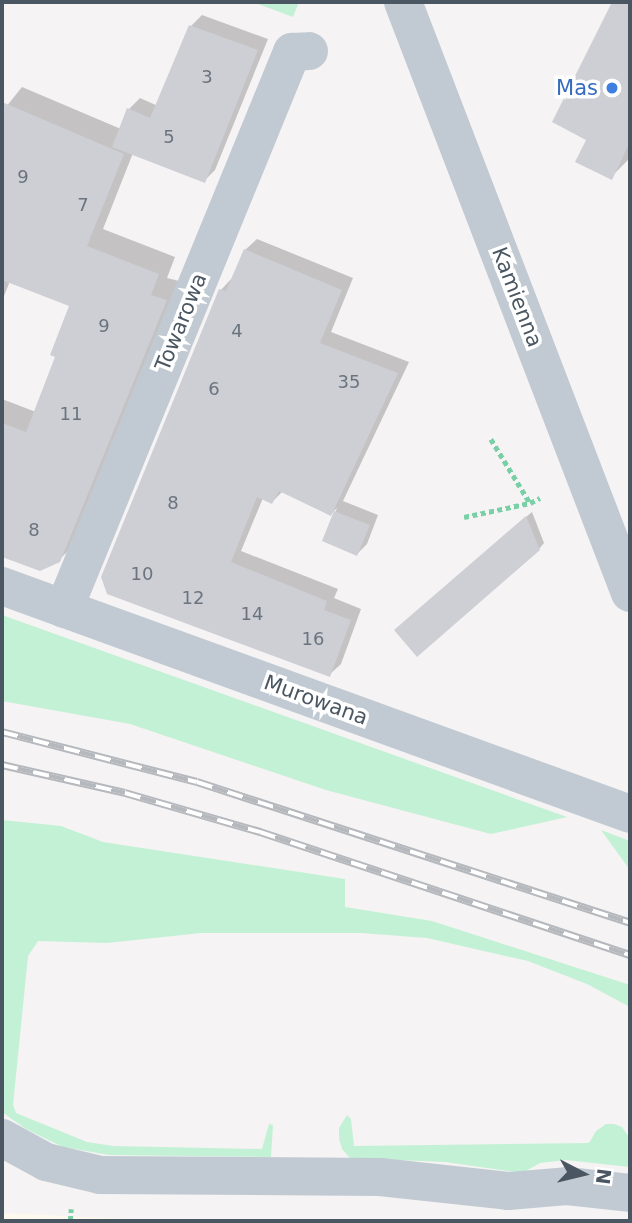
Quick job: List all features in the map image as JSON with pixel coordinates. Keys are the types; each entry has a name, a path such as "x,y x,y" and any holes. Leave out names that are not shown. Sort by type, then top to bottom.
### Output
{"street":[{"name":"Kamienna","path":"403,2 617,519 630,593"},
{"name":"Towarowa","path":"64,609 292,52 309,51"},
{"name":"Murowana","path":"2,586 630,814"},
{"path":"2,1138 46,1162 100,1175 380,1177 507,1206 567,1186 630,1193"}],"path":[{"path":"491,439 530,503"},
{"path":"464,517 530,503 541,498"}],"shaded area":[{"path":"2,1213 170,1221 2,1221"}],"green space":[{"path":"253,2 299,2 293,17"},
{"path":"2,615 567,817 491,834 326,790 130,724 2,701"},
{"path":"2,820 61,826 103,842 345,879 345,907 432,921 630,985 630,1007 587,984 528,961 427,938 361,933 201,933 107,943 38,941 28,956 13,1105 16,1113 87,1142 113,1146 262,1149 269,1124 273,1125 271,1157 109,1155 63,1147 26,1129 2,1112"},
{"path":"601,830 630,841 630,870"},
{"path":"347,1115 351,1119 354,1146 589,1143 596,1131 606,1124 614,1124 622,1127 630,1139 630,1167 566,1160 540,1163 522,1173 445,1162 350,1158 342,1149 339,1139 339,1128"}],"building":[{"path":"612,2 630,2 630,142 612,180 575,162 586,140 552,122"},
{"path":"189,25 258,50 205,183 112,147 127,108 150,118"},
{"path":"2,102 124,154 87,246 159,274 151,295 167,300 60,562 40,571 2,557 2,423 26,432 55,357 50,355 69,306 2,280"},
{"path":"244,249 342,290 320,343 398,373 331,516 279,491 272,504 257,497 231,562 327,601 324,610 351,620 330,677 107,594 101,577 219,289 226,291"},
{"path":"334,511 370,525 357,556 322,541"},
{"path":"526,516 540,550 417,657 394,630"}],"railway":[{"path":"2,732 197,782 630,923"},
{"path":"2,765 125,793 260,832 630,955"}],"place":[{"name":"Mas","path":"612,88"}]}
